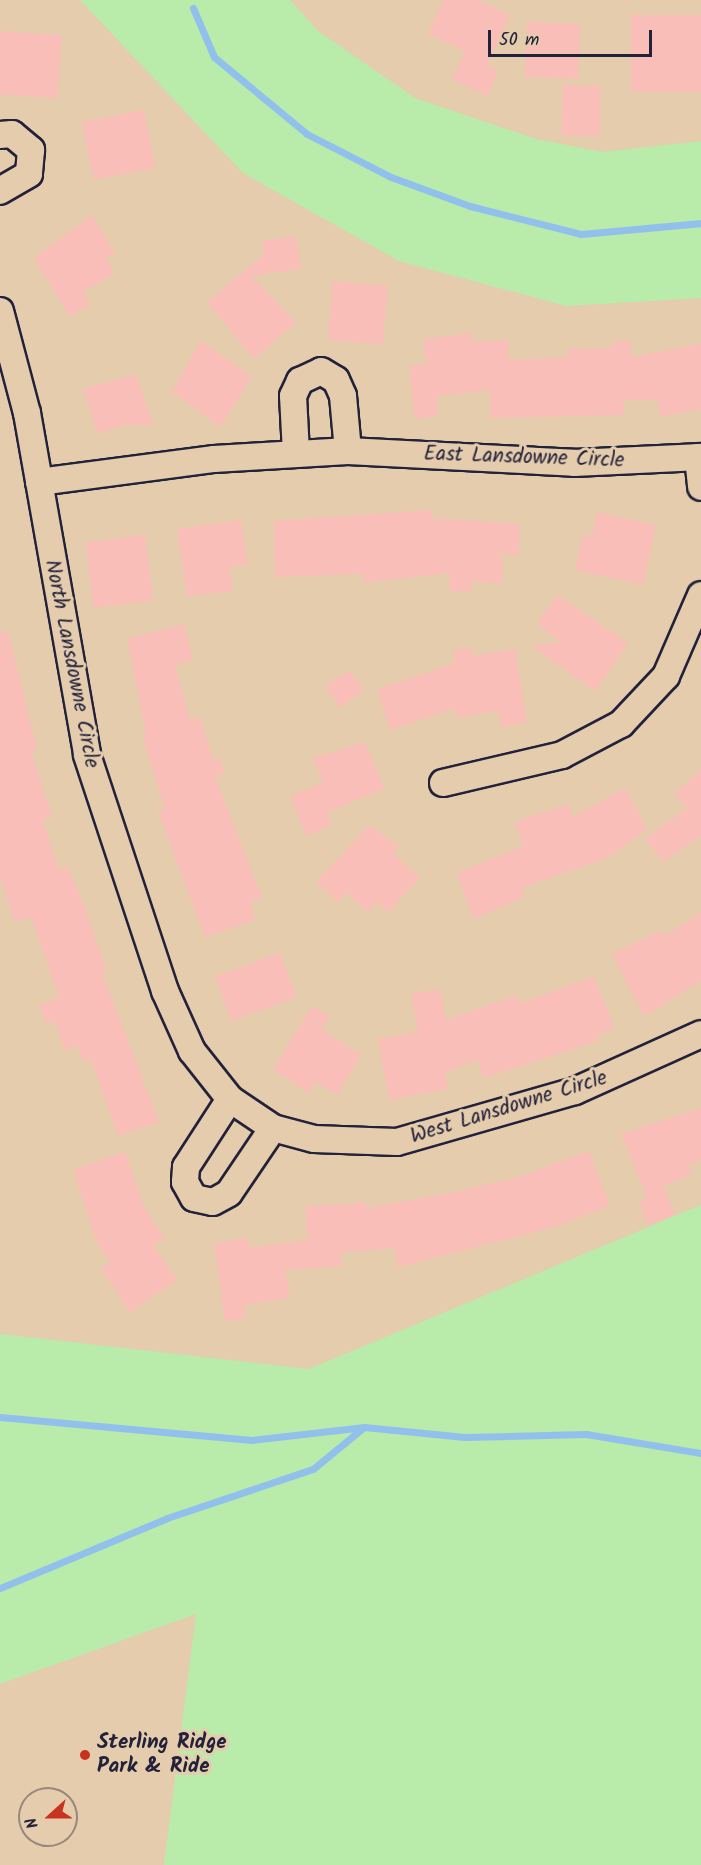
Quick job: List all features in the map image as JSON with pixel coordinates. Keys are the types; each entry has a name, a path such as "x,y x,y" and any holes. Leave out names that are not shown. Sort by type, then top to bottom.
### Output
{"street":[{"path":"0,135 12,134 31,150 29,174 0,191"},
{"name":"North Lansdowne Circle","path":"0,311 39,482 75,705 121,868 180,1027 197,1059 239,1107"},
{"path":"296,453 293,396 300,381 321,371 336,380 344,396 348,451"},
{"name":"East Lansdowne Circle","path":"39,482 296,453 348,451 574,463 700,457"},
{"path":"700,457 701,487"},
{"path":"443,783 562,754 621,724 666,676 701,595"},
{"name":"West Lansdowne Circle","path":"239,1107 273,1128 342,1143 425,1137 621,1074 701,1034"},
{"path":"239,1107 186,1167 185,1182 195,1198 213,1202 229,1194 273,1128"}],"green space":[{"path":"80,0 290,0 318,31 415,98 536,139 603,152 701,141 701,298 566,306 399,261 243,173"},
{"path":"701,1205 701,1865 164,1865 196,1614 0,1684 0,1334 309,1369"}],"building":[{"path":"443,0 478,0 510,15 487,66 498,71 487,96 452,79 465,51 428,34"},
{"path":"631,15 701,15 701,92 631,92"},
{"path":"527,22 580,24 578,79 525,77"},
{"path":"0,31 62,35 57,98 0,94"},
{"path":"563,85 601,86 599,136 561,135"},
{"path":"144,110 155,168 93,180 82,122"},
{"path":"92,215 115,254 106,259 115,273 83,292 90,305 70,317 34,258"},
{"path":"296,236 301,269 252,276 296,323 254,359 207,302 264,254 262,241"},
{"path":"333,281 388,286 383,345 328,340"},
{"path":"472,333 473,342 508,340 509,360 568,357 567,349 612,348 612,341 631,341 631,357 701,344 701,409 660,417 657,400 624,400 624,415 491,418 490,390 436,396 438,416 415,419 409,366 427,364 423,339"},
{"path":"201,340 252,377 220,427 172,392"},
{"path":"136,374 153,425 124,425 98,434 83,389"},
{"path":"431,510 432,518 520,524 518,557 495,552 503,558 502,584 472,581 471,592 449,591 450,573 364,583 363,574 275,577 274,521"},
{"path":"597,512 656,525 643,585 575,570 583,534 592,536"},
{"path":"241,520 248,565 229,567 233,591 187,596 177,529"},
{"path":"145,535 153,601 93,608 85,542"},
{"path":"557,595 628,643 595,691 531,646 561,642 537,624"},
{"path":"184,624 193,660 175,665 190,720 200,717 213,760 220,758 225,773 215,777 262,898 250,902 255,920 205,937 158,811 165,809 142,735 146,734 127,639"},
{"path":"8,631 37,749 31,751 52,817 42,820 59,869 67,866 83,902 107,971 102,973 159,1122 118,1136 91,1059 83,1061 77,1045 65,1050 55,1021 46,1024 39,1005 59,997 31,917 15,922 0,876 0,632"},
{"path":"471,647 472,656 515,649 527,723 501,727 498,711 456,718 454,709 390,730 377,689 455,663 453,650"},
{"path":"350,670 364,691 339,708 325,687"},
{"path":"365,742 384,789 327,812 332,825 306,836 290,796 323,783 313,758"},
{"path":"701,769 701,835 664,862 645,839 687,808 674,794"},
{"path":"625,788 647,829 607,858 521,888 525,897 473,919 457,873 523,846 515,822 569,804 573,817"},
{"path":"369,825 399,847 393,853 420,878 388,912 377,902 368,912 346,892 338,902 316,882"},
{"path":"701,913 701,981 644,1016 612,954 661,930 664,936"},
{"path":"280,953 296,997 231,1021 215,977"},
{"path":"594,976 614,1029 596,1036 598,1041 484,1078 478,1060 445,1072 448,1089 389,1100 378,1039 418,1032 411,994 440,989 446,1020 516,995 519,1004"},
{"path":"312,1006 330,1016 321,1030 361,1054 337,1095 316,1082 309,1093 273,1070"},
{"path":"701,1108 701,1160 688,1165 692,1174 663,1186 675,1214 648,1225 638,1201 647,1198 621,1134"},
{"path":"589,1151 610,1206 551,1228 398,1267 394,1248 341,1252 342,1266 285,1270 290,1298 244,1305 246,1318 225,1321 214,1243 248,1238 249,1248 308,1240 305,1207 366,1202 366,1208 445,1194 519,1177"},
{"path":"125,1152 144,1207 165,1239 154,1246 177,1280 130,1312 101,1268 110,1262 97,1243 73,1170"}],"waterway":[{"path":"193,8 214,57 307,134 391,177 470,206 581,234 701,223"},
{"path":"0,1417 252,1440 364,1427 465,1437 586,1434 701,1453"},
{"path":"0,1588 167,1518 313,1469 364,1427"}],"place":[{"name":"Sterling Ridge Park & Ride","path":"85,1755"}]}
